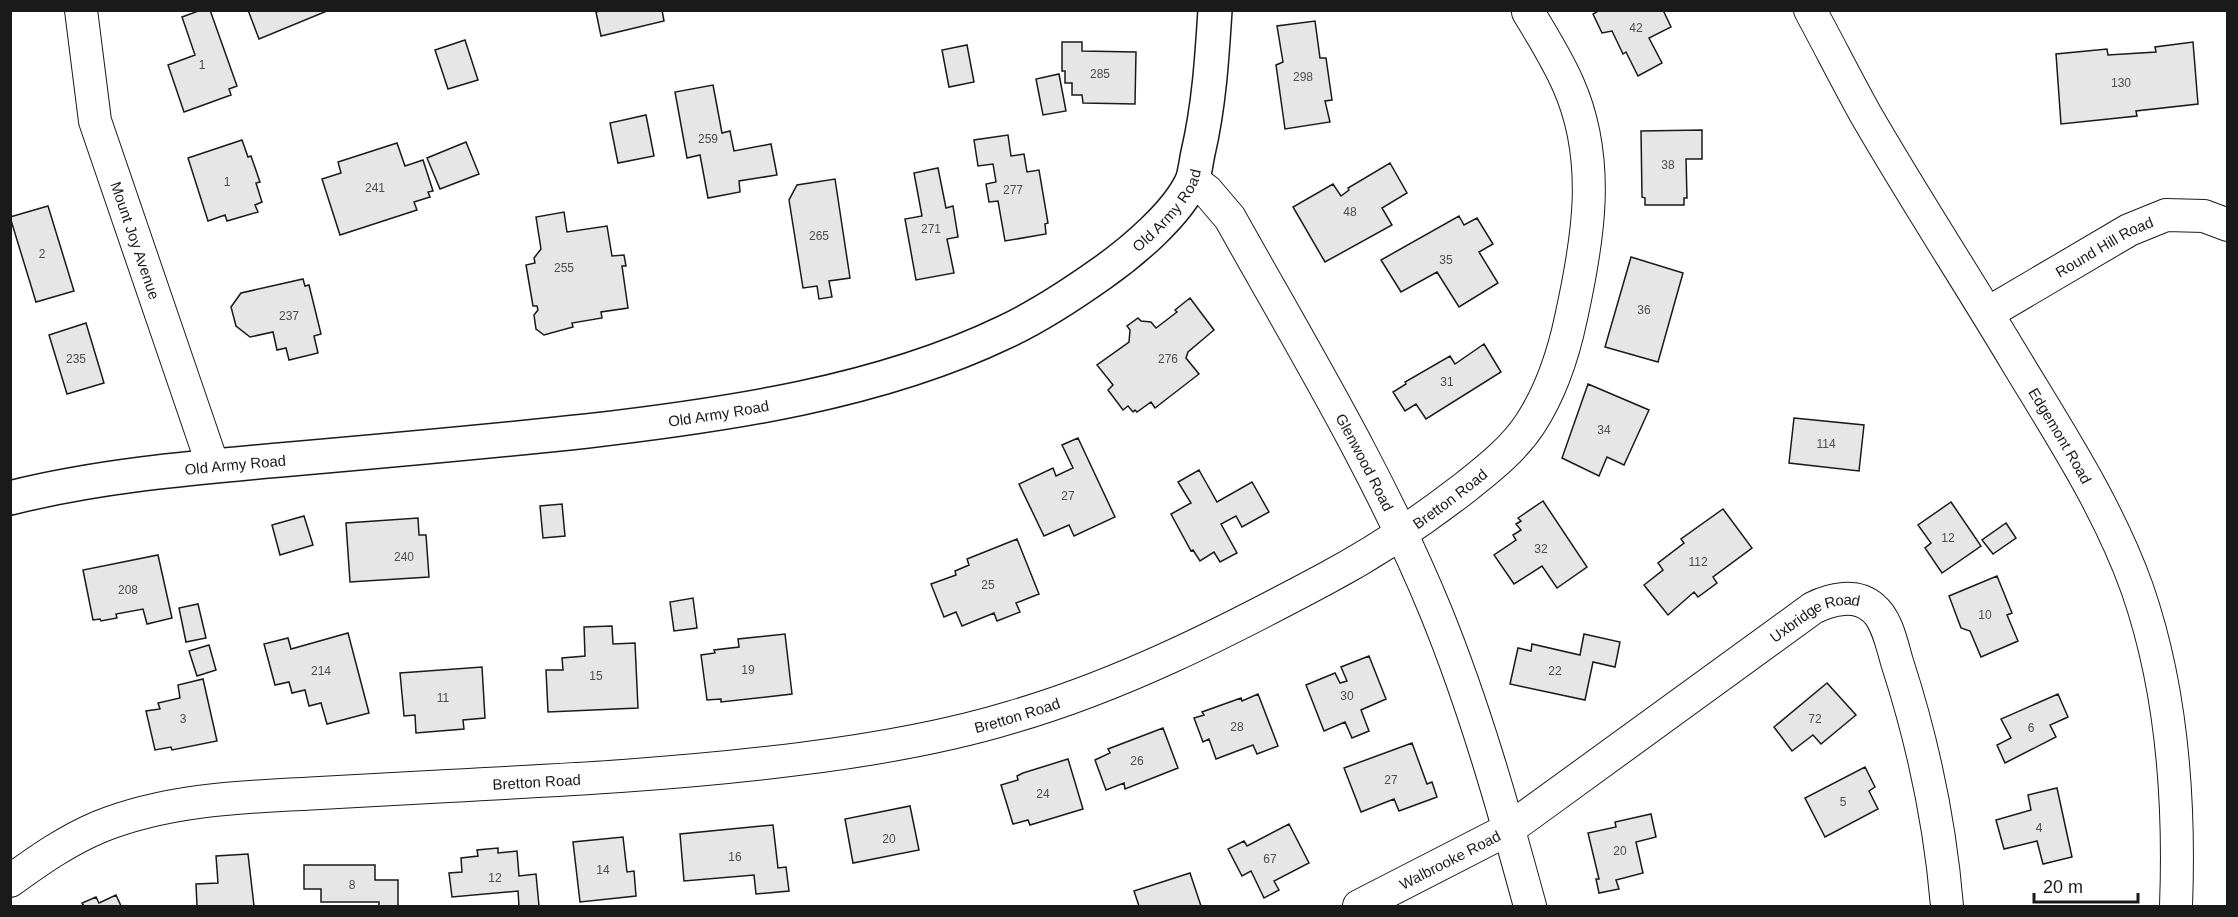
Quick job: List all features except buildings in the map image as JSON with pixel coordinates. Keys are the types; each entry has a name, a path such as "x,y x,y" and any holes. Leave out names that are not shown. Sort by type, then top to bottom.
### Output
{"street":[{"name":"Mount Joy Avenue","path":"81,10 95,121 213,466"},
{"name":"Old Army Road","path":"10,498 87,482 213,466 503,440 684,420 760,407 866,381 961,351 1004,333 1066,298 1137,246 1171,211 1192,180 1201,140 1210,84 1215,10"},
{"name":"Edgemont Road","path":"1810,10 1872,124 1988,313 2084,475 2117,537 2137,589 2156,650 2166,705 2175,801 2176,906"},
{"name":"Bretton Road","path":"10,881 52,851 102,826 133,816 214,800 671,774 798,759 942,736 1012,718 1141,671 1285,600 1369,555 1402,535 1485,472 1527,428 1542,404 1557,372 1570,326 1581,269 1589,210 1589,164 1582,124 1568,83 1528,12"},
{"name":"Glenwood Road","path":"1192,180 1207,191 1230,218 1353,439 1402,535 1436,612 1463,683 1509,829 1530,906"},
{"name":"Round Hill Road","path":"1988,313 2129,230 2166,215 2204,216 2228,225"},
{"name":"Uxbridge Road","path":"1509,829 1813,608 1827,601 1846,598 1874,608 1881,618 1892,645 1911,705 1938,821 1947,906"},
{"name":"Walbrooke Road","path":"1359,906 1509,829"}]}
